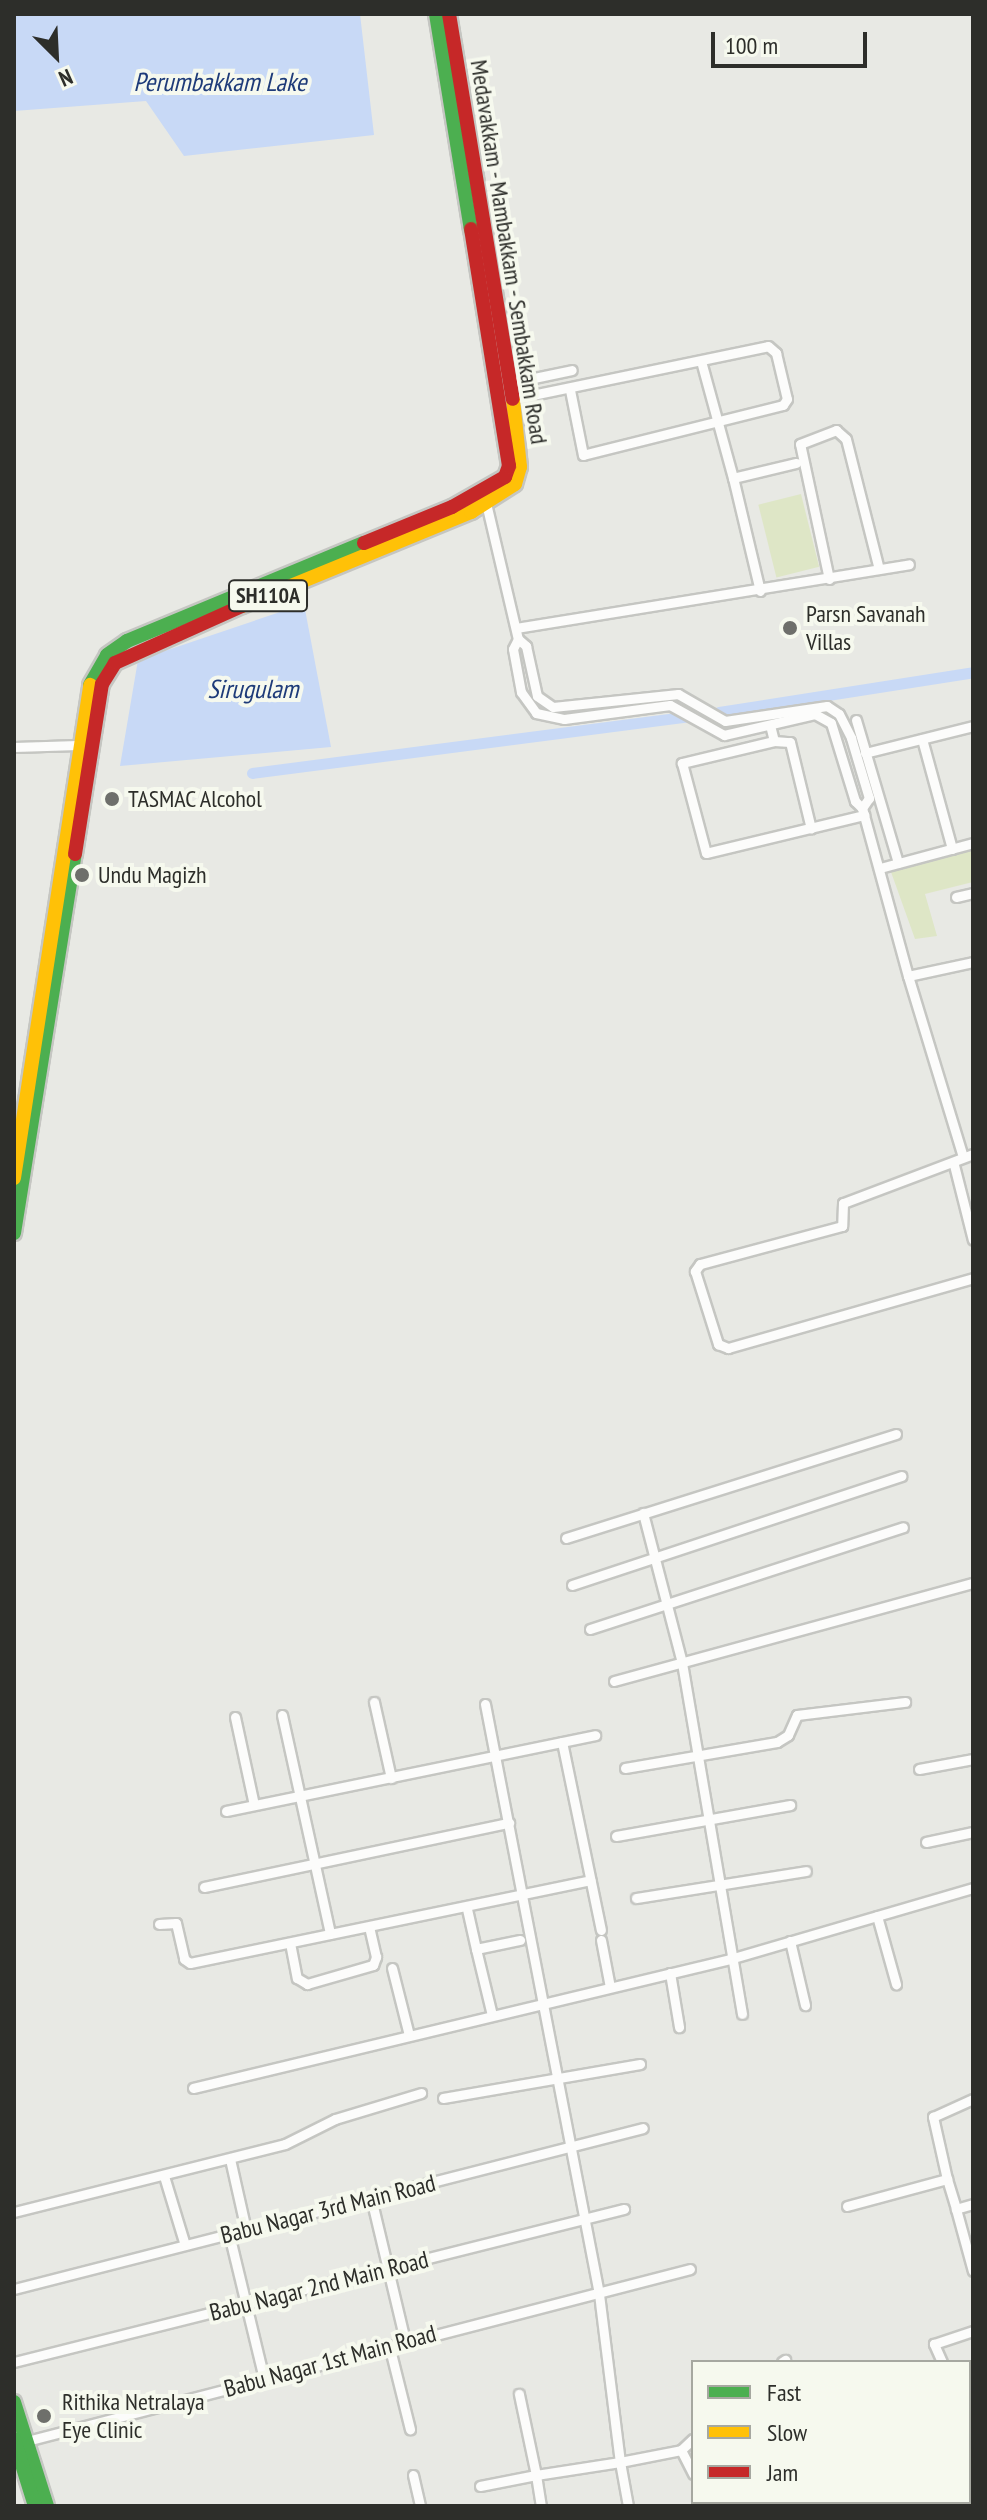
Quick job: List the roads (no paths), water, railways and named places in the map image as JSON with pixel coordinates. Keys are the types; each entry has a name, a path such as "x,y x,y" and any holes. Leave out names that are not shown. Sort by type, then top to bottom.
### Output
{"main road":[{"name":"Medavakkam - Mambakkam - Sembakkam Road","path":"18,1171 99,698 115,663 132,651 486,503 515,484 520,467 513,399 459,114 436,14"},
{"name":"Medavakkam - Mambakkam - Sembakkam Road","path":"14,1233 18,1171 78,745 91,680 107,655 127,641 439,513 505,477 509,466 459,114 449,14"},
{"path":"14,2402 19,2442 35,2506"},
{"path":"19,2442 47,2506"}],"street":[{"path":"513,399 570,390 768,346 776,353 785,404 583,455 570,390"},
{"path":"701,361 760,591"},
{"path":"510,383 572,370"},
{"path":"829,579 800,446 836,430 846,439 879,569"},
{"path":"733,478 796,463"},
{"path":"486,503 517,634 526,646 537,695 546,705 671,694 692,698 725,721 827,706 839,714 861,768 869,798 863,811 811,829 713,853 703,847 682,763 774,741 790,742 811,829"},
{"path":"517,634 909,564"},
{"path":"517,634 513,649 524,700 545,718 568,719 670,705 724,735 770,725 809,710 831,723 855,801 863,811 908,976 968,1156 954,1165 843,1203 842,1226 700,1264 695,1271 718,1344 728,1348 973,1278"},
{"path":"670,705 671,694"},
{"path":"524,700 537,695"},
{"path":"568,705 568,719"},
{"path":"831,723 839,714"},
{"path":"856,720 898,863"},
{"path":"724,735 725,721"},
{"path":"770,725 774,741"},
{"path":"865,753 973,726"},
{"path":"922,739 952,849"},
{"path":"14,747 78,745"},
{"path":"848,772 861,768"},
{"path":"880,868 973,843"},
{"path":"956,897 973,893"},
{"path":"908,976 973,962"},
{"path":"954,1165 973,1240"},
{"path":"566,1538 896,1434"},
{"path":"572,1585 901,1476"},
{"path":"643,1513 682,1663 730,1959 742,2014"},
{"path":"590,1629 903,1527"},
{"path":"614,1681 973,1583"},
{"path":"374,1702 391,1778"},
{"path":"625,1768 783,1740 797,1715 905,1702"},
{"path":"485,1704 525,1895 599,2294 628,2506"},
{"path":"282,1715 330,1934"},
{"path":"235,1717 254,1805"},
{"path":"226,1811 595,1735"},
{"path":"562,1742 610,1987"},
{"path":"919,1769 973,1759"},
{"path":"616,1836 790,1805"},
{"path":"204,1887 316,1867 509,1823"},
{"path":"926,1842 973,1832"},
{"path":"636,1898 806,1871"},
{"path":"159,1924 176,1923 186,1963 467,1909 591,1880"},
{"path":"193,2088 730,1959 973,1888"},
{"path":"467,1909 492,2015"},
{"path":"877,1916 896,1984"},
{"path":"290,1943 297,1978 307,1984 373,1965 376,1957 369,1927"},
{"path":"476,1949 520,1940"},
{"path":"790,1941 805,2005"},
{"path":"392,1968 409,2035"},
{"path":"670,1973 679,2027"},
{"path":"443,2098 558,2075 640,2064"},
{"path":"14,2212 230,2159 421,2093"},
{"path":"973,2099 933,2117 933,2137 973,2271"},
{"name":"Babu Nagar 3rd Main Road","path":"14,2289 643,2128"},
{"path":"230,2159 246,2230"},
{"path":"164,2176 185,2245"},
{"path":"847,2206 947,2179"},
{"path":"371,2198 405,2341"},
{"path":"956,2209 973,2204"},
{"name":"Babu Nagar 2nd Main Road","path":"14,2362 624,2209"},
{"path":"229,2234 264,2379"},
{"name":"Babu Nagar 1st Main Road","path":"19,2442 690,2269"},
{"path":"941,2360 934,2344 973,2331"},
{"path":"389,2345 410,2429"},
{"path":"519,2394 541,2506"},
{"path":"480,2486 681,2450 691,2441"},
{"path":"681,2450 691,2470"},
{"path":"413,2475 420,2506"}],"water":[{"name":"Perumbakkam Lake","path":"14,14 360,14 374,135 184,156 146,101 14,111"},
{"name":"Sirugulam","path":"304,604 331,747 120,766 138,660"}],"waterway":[{"path":"719,712 973,672"},
{"path":"252,773 688,716"}],"place":[{"name":"Parsn Savanah Villas","path":"790,628"},
{"name":"TASMAC Alcohol","path":"112,799"},
{"name":"Undu Magizh","path":"82,875"},
{"name":"Rithika Netralaya Eye Clinic","path":"44,2416"}]}
